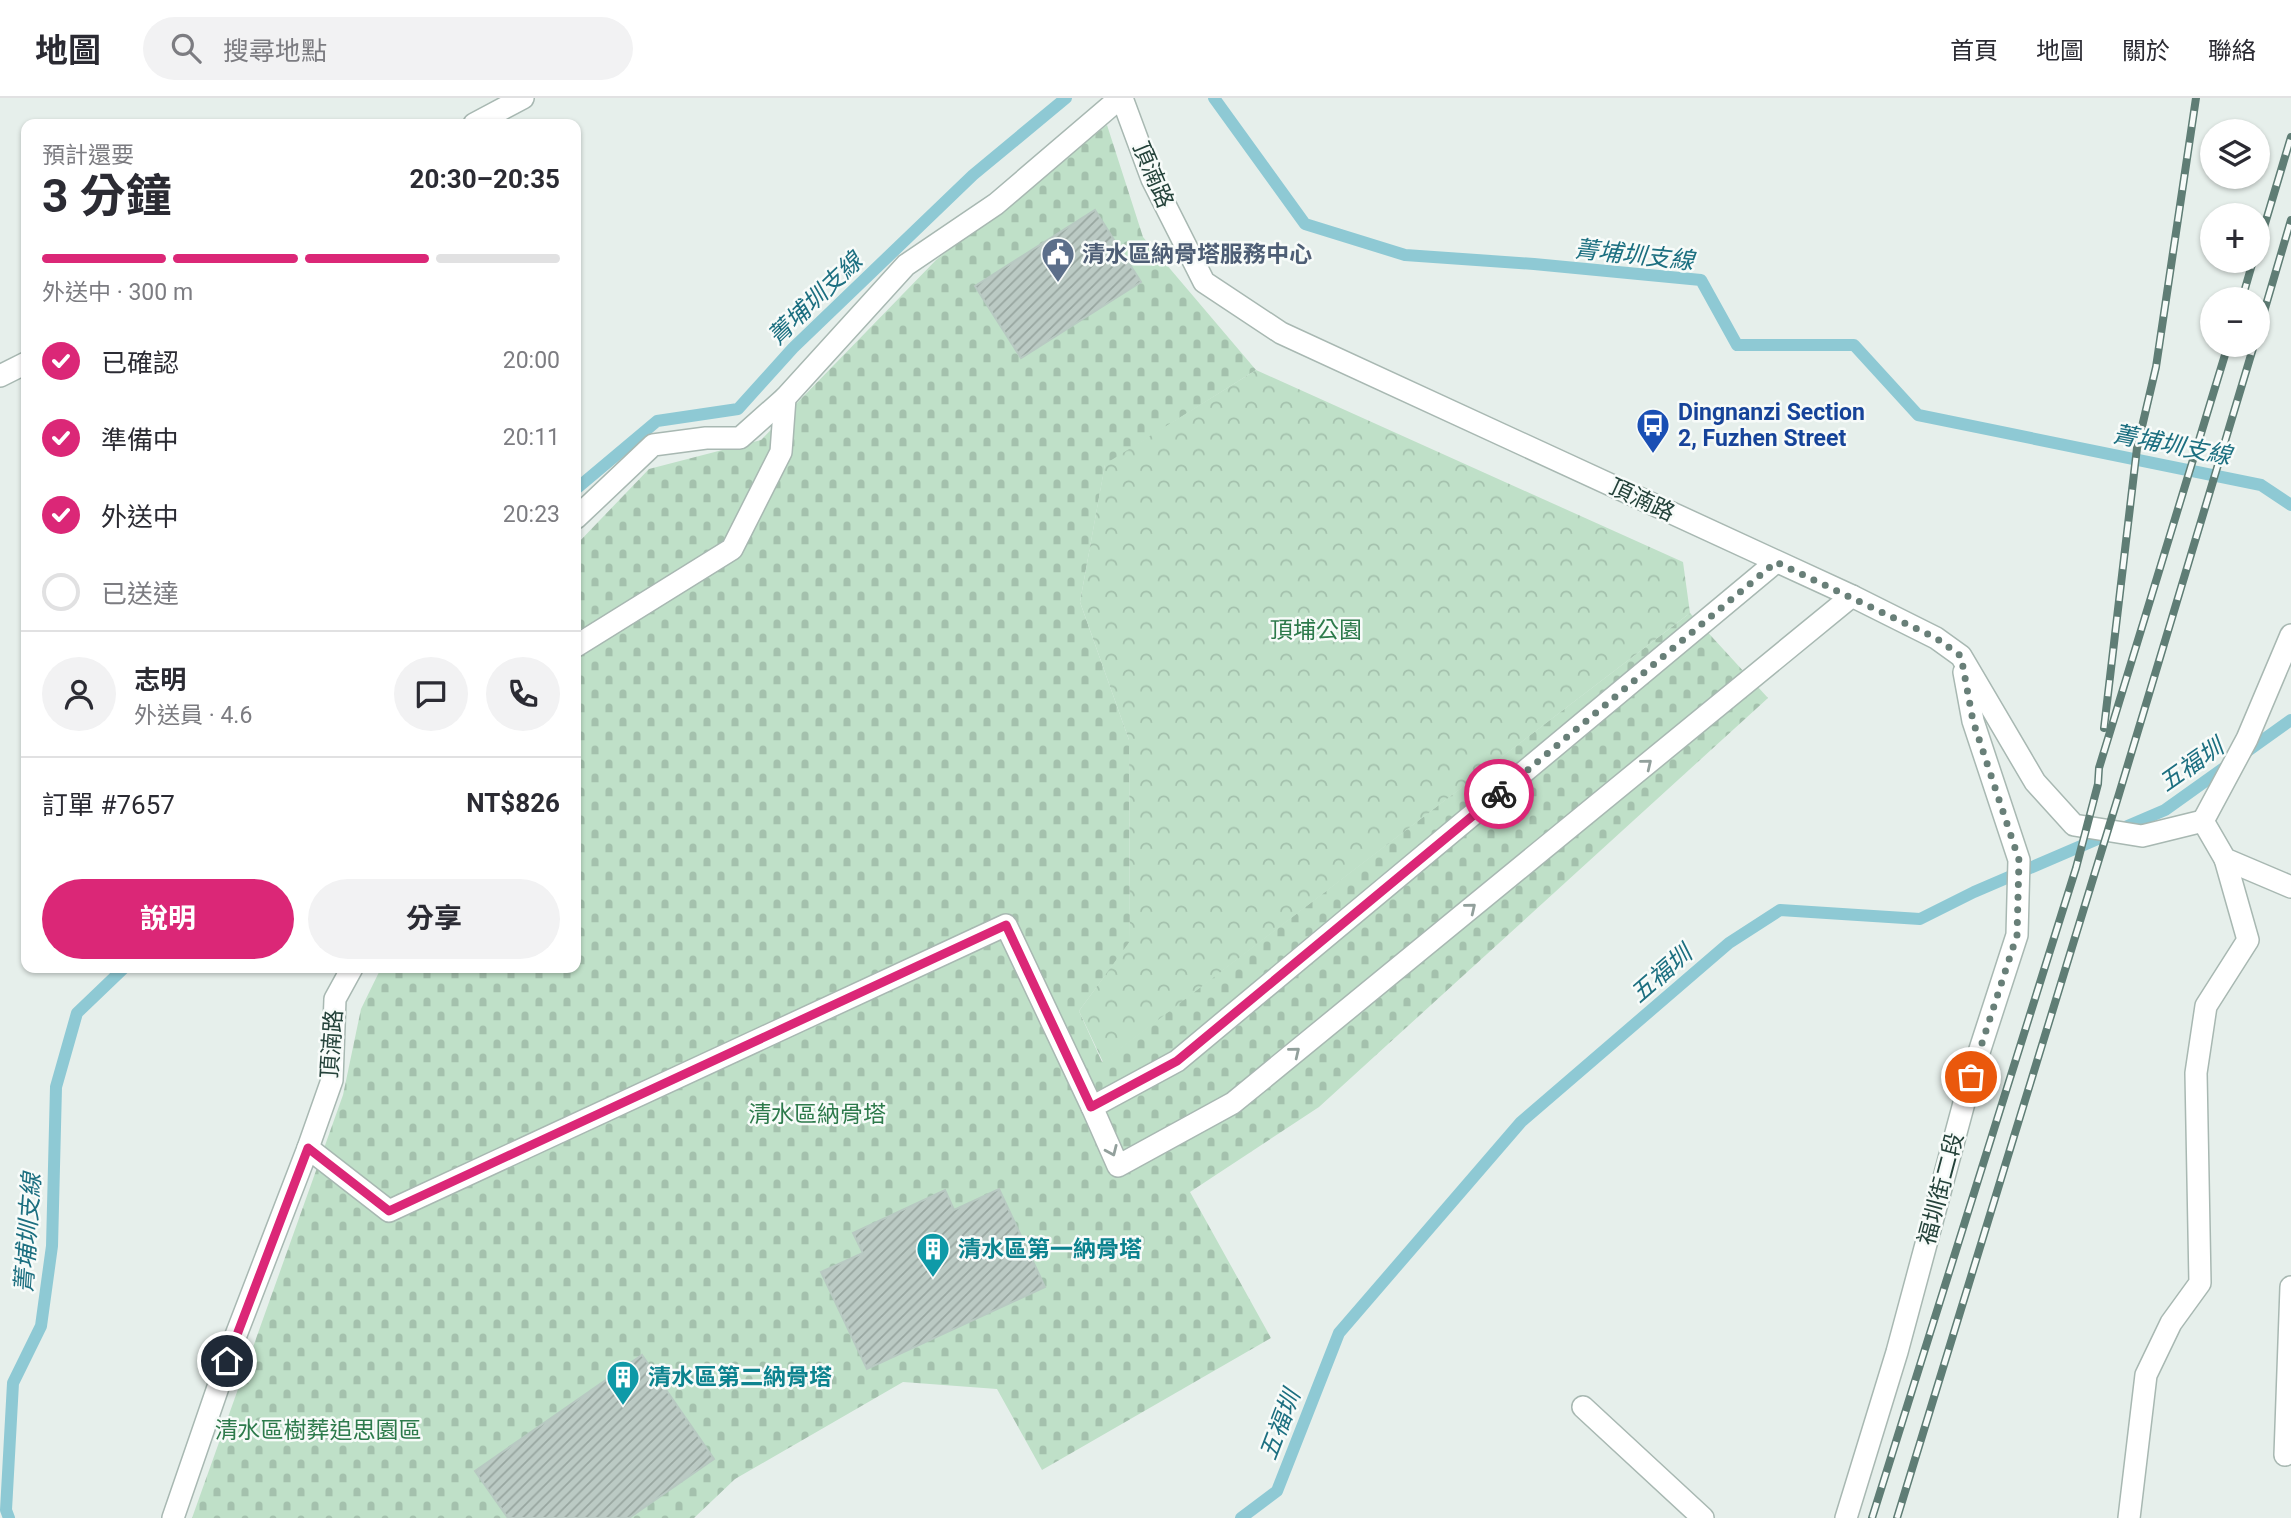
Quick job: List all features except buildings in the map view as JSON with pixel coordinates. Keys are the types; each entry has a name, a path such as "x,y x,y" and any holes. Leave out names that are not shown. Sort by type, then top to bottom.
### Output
{"street":[{"path":"483,119 523,98"},
{"name":"頂湳路","path":"581,513 653,445 706,438 740,438 785,398 906,265 996,204 1121,98 1152,179 1204,282 1281,333 1852,596 1936,638 1961,656 2035,782 2074,825 2142,836 2203,821"},
{"path":"0,376 21,366"},
{"path":"581,643 732,549 781,452 785,398"},
{"path":"1091,1107 1177,1061 1776,562"},
{"path":"308,1148 389,1211 1006,925 1118,1166 1233,1103 1852,596"},
{"path":"2129,1518 2146,1374 2171,1323 2200,1283 2196,1073 2206,1006 2248,940 2225,859 2203,821 2247,739 2291,635"},
{"name":"福圳街二段","path":"1846,1518 1897,1352 1971,1077 2017,935 2019,860 1973,721 1961,656"},
{"path":"2225,859 2291,887"},
{"name":"頂湳路","path":"173,1518 236,1335 332,1080 335,999 349,973"},
{"path":"2285,1455 2291,1287"},
{"path":"1583,1408 1703,1518"}],"green space":[{"name":"清水區納骨塔","path":"1107,125 1143,237 1256,370 1105,465 1080,602 1129,740 1130,942 1079,1011 1102,1062 1690,613 1768,698 1319,1107 1190,1192 1271,1338 1042,1470 997,1389 903,1382 735,1479 694,1518 192,1518 343,1095 361,1009 379,973 581,973 581,540 649,469 761,440 936,260"},
{"name":"頂埔公園","path":"1256,370 1683,562 1690,613 1103,1062 1079,1011 1130,941 1129,740 1080,602 1105,464"}],"waterway":[{"name":"菁埔圳支線","path":"581,485 657,421 738,409 793,348 973,175 1066,98"},
{"name":"菁埔圳支線","path":"1214,98 1305,224 1405,255 1701,280 1737,345 1854,345 1918,415 2261,485 2291,505"},
{"name":"五福圳","path":"1241,1518 1277,1491 1339,1333 1521,1122 1729,943 1780,910 1920,919 1974,892 2165,810 2291,720"},
{"name":"菁埔圳支線","path":"9,1518 6,1510 13,1383 41,1326 52,1246 56,1087 77,1013 119,973"}],"railway":[{"path":"2104,728 2137,448 2156,367 2196,98"},
{"path":"2270,207 2291,137"},
{"path":"2270,291 2291,220"},
{"path":"2245,287 2250,273"},
{"path":"1872,1518 2076,868 2098,784 2099,768 2224,357"},
{"path":"1897,1518 2250,357"}],"way so far":[{"path":"1499,794 1776,562 1936,638 1961,656 1973,721 2019,860 2017,935 1971,1077"}],"place":[{"name":"清水區納骨塔服務中心","path":"1058,284"},
{"name":"Dingnanzi Section 2, Fuzhen Street","path":"1653,455"},
{"name":"清水區第一納骨塔","path":"933,1279"},
{"name":"清水區第二納骨塔","path":"623,1407"}],"route":[{"path":"227,1361 308,1148 389,1211 1006,925 1091,1107 1177,1061 1499,794"}],"park label":[{"name":"清水區樹葬追思園區","path":"318,1430"}]}
